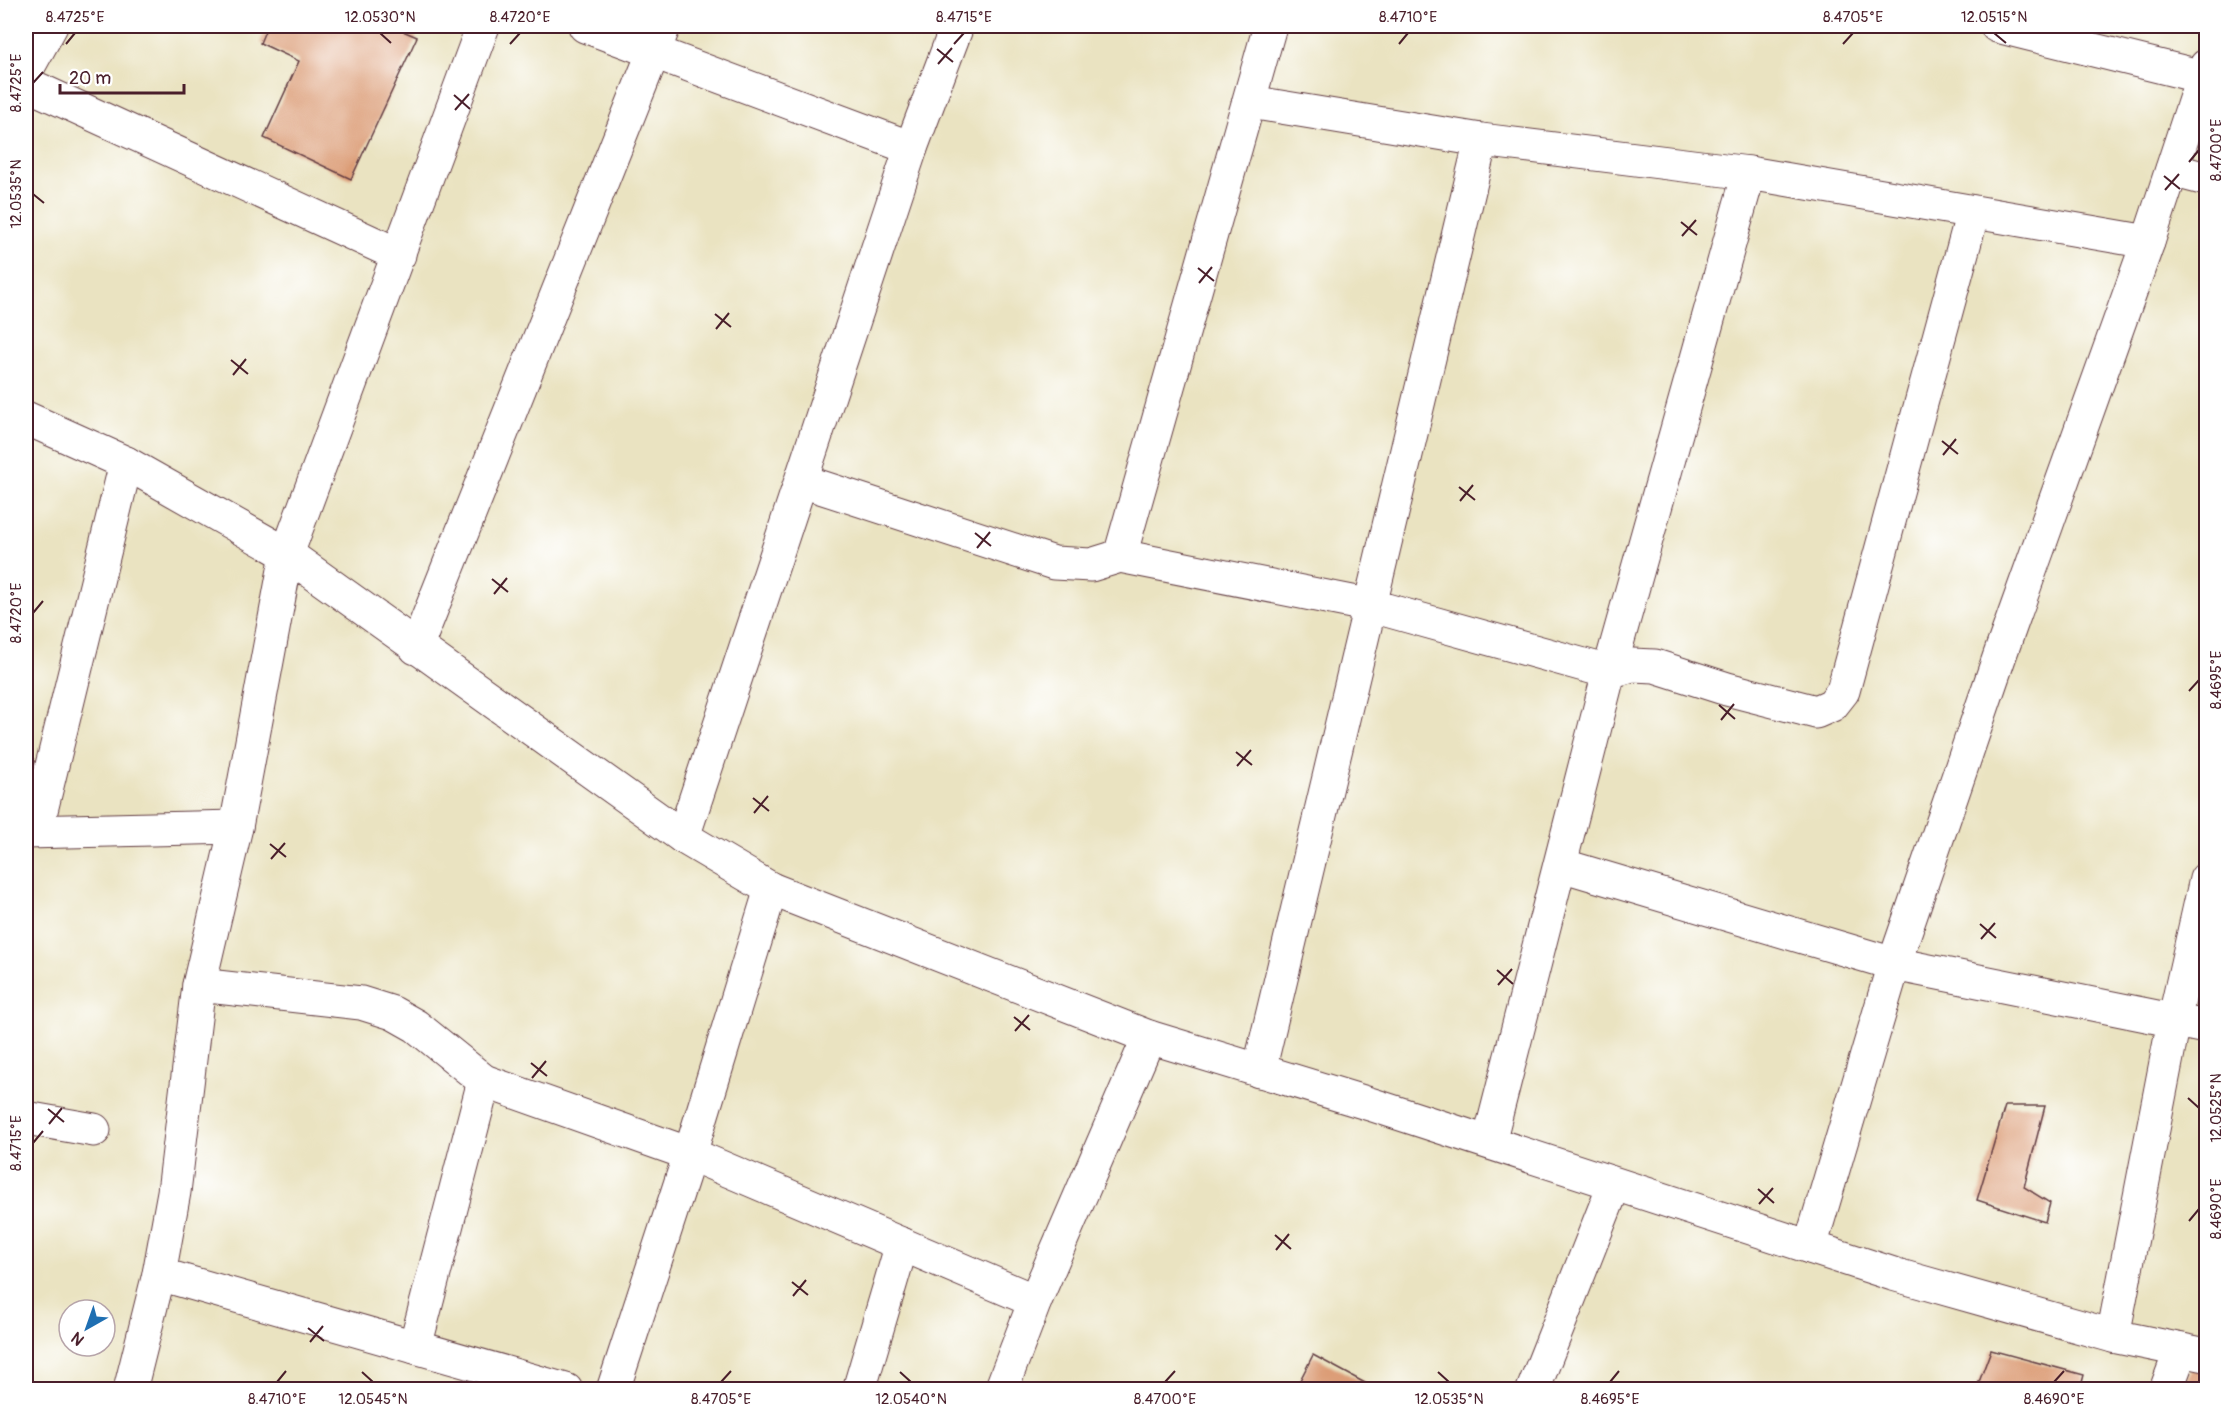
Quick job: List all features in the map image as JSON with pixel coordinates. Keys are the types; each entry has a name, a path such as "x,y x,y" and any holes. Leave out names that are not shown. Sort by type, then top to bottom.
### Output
{"street":[{"path":"51,26 27,84 399,255"},
{"path":"130,1389 159,1274 174,1192 199,985 236,827 286,554 483,26"},
{"path":"585,26 660,38 911,148"},
{"path":"683,837 911,148 957,26"},
{"path":"1120,556 1270,26"},
{"path":"1810,1247 1894,964 2004,643 2148,242 2205,71 1997,26"},
{"path":"416,648 660,38"},
{"path":"1250,102 1481,140 1749,173 2148,242"},
{"path":"1259,1071 1372,606 1481,140"},
{"path":"2172,170 2206,179"},
{"path":"1489,1142 1609,672 1749,173"},
{"path":"802,481 1054,562 1091,565 1120,556 1372,606 1609,672 1632,665 1654,666 1727,689 1816,712 1832,705 1843,691 1973,212"},
{"path":"26,418 126,463 286,554 683,837 771,889 1149,1036 1489,1142 1614,1185 1810,1247 2113,1336 2194,1352 2166,1389"},
{"path":"126,463 31,832 236,827"},
{"path":"1561,865 1894,964 2206,1027"},
{"path":"2113,1336 2174,1021 2206,879"},
{"path":"613,1389 690,1154 771,889"},
{"path":"199,985 361,1003 393,1013 417,1026 484,1081 690,1154 1035,1301"},
{"path":"1001,1389 1035,1301 1149,1036"},
{"path":"415,1347 484,1081"},
{"path":"26,1118 94,1130"},
{"path":"1533,1389 1614,1185"},
{"path":"859,1389 902,1244"},
{"path":"159,1274 566,1389"}],"building":[{"path":"267,26 391,26 417,37 351,179 264,138 299,61 260,43"},
{"path":"2005,1106 2045,1106 2024,1187 2050,1203 2045,1222 1977,1200"},
{"path":"1991,1350 2084,1375 2080,1390 1976,1390"},
{"path":"1313,1355 1378,1390 1295,1390"},
{"path":"2192,1366 2206,1370 2206,1390 2184,1390"}]}
